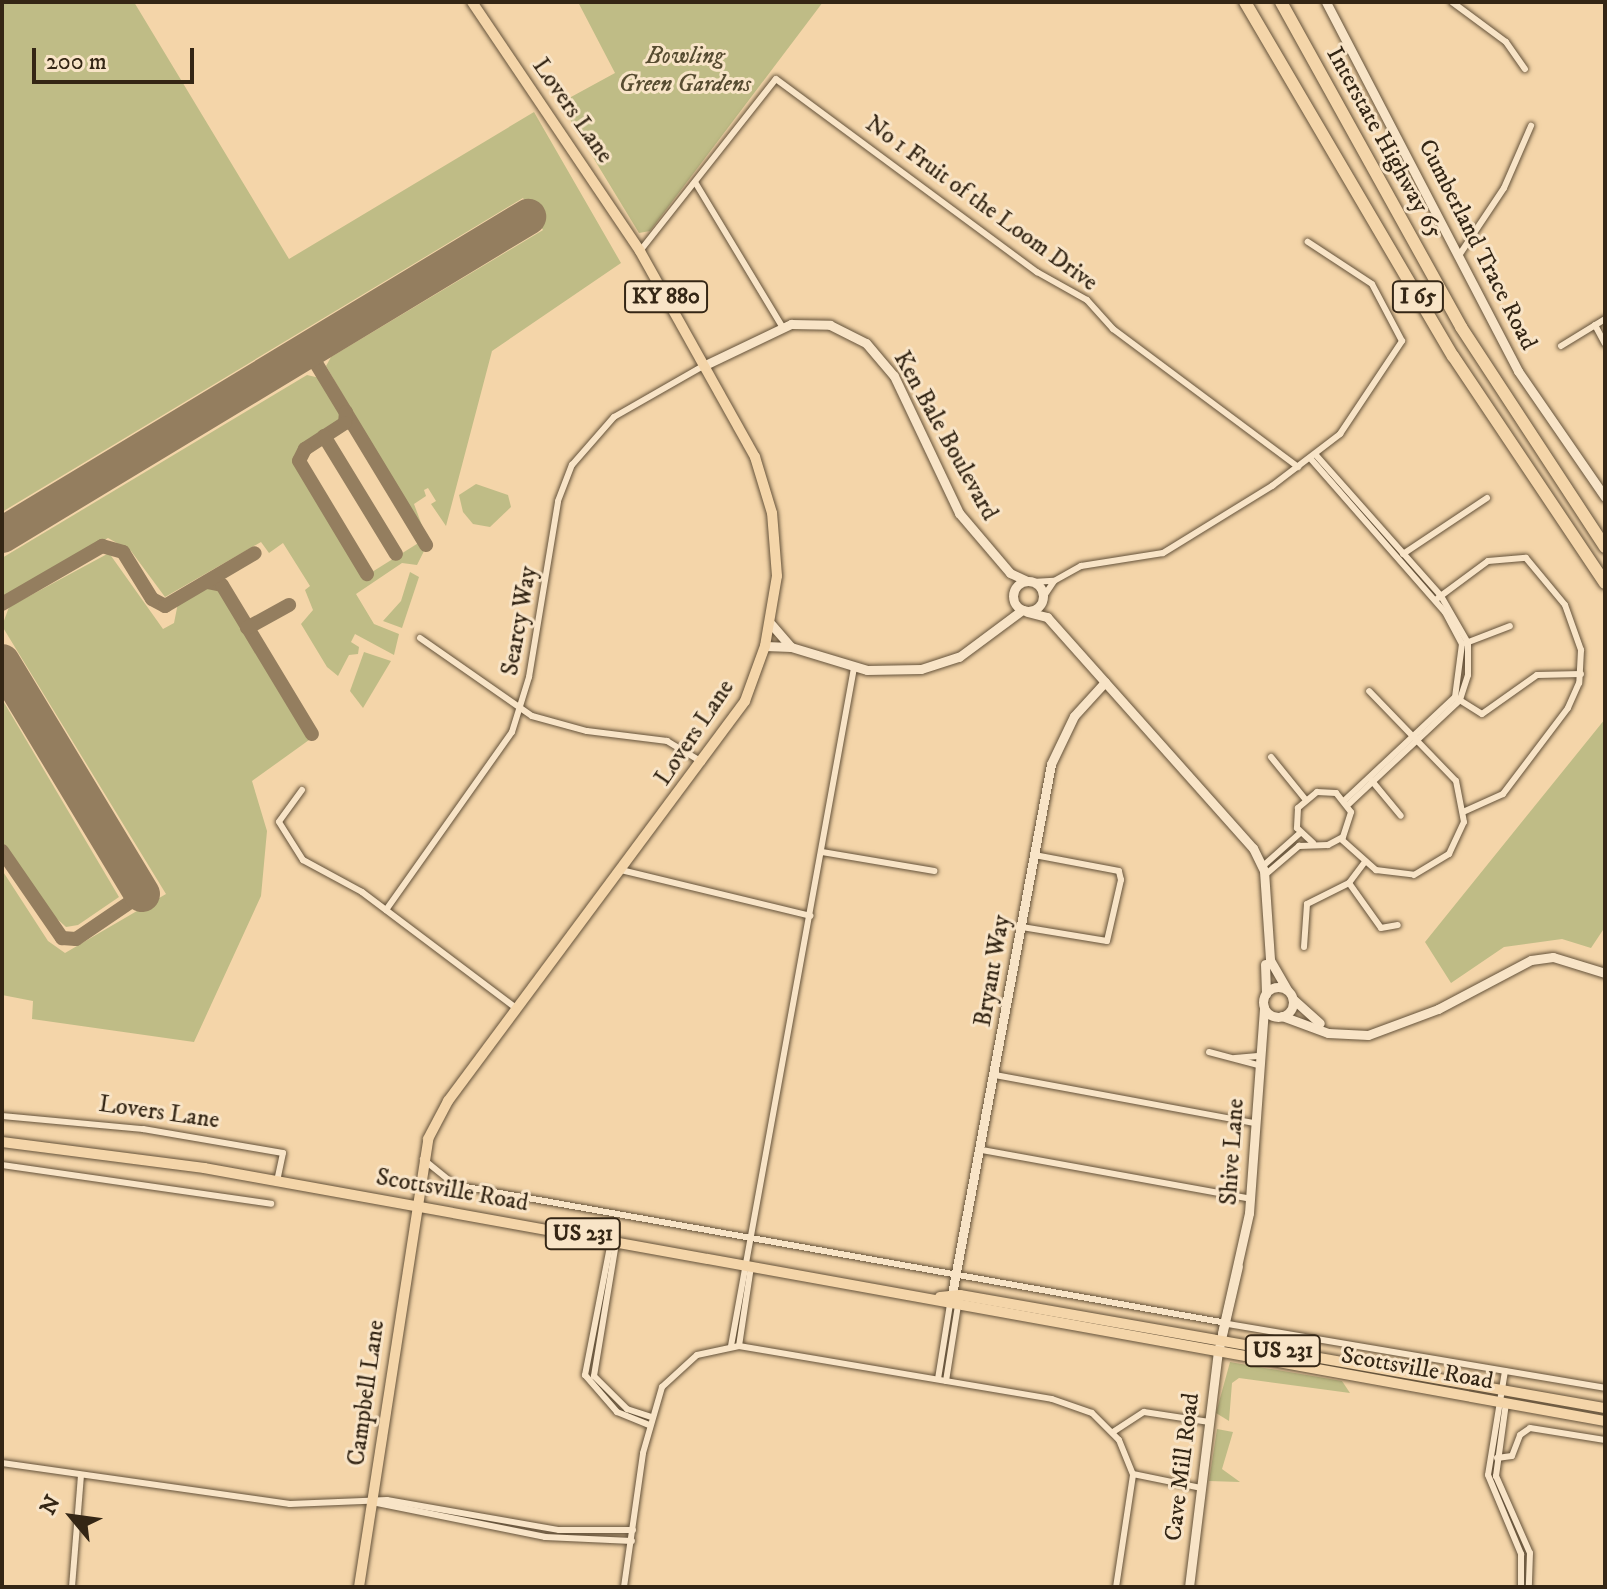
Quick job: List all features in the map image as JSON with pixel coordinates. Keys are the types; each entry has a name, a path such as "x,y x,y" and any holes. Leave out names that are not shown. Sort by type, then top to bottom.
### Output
{"highway":[{"name":"I 65","path":"1245,2 1461,369 1605,583"},
{"name":"Interstate Highway 65","path":"1281,2 1461,327 1605,547"}],"main road":[{"name":"Lovers Lane","path":"415,1205 423,1159 448,1101 745,701 771,624 777,575 772,513 755,457 640,251 472,2"},
{"name":"Cumberland Trace Road","path":"1326,2 1526,384 1605,497"},
{"name":"Ken Bale Boulevard","path":"703,366 782,326 830,325 882,359 959,513 1010,573 1030,581 1043,599 1047,617 1264,873"},
{"path":"1010,573 1013,596 1025,611 1047,617"},
{"path":"994,628 1013,596 1030,581"},
{"path":"765,646 791,647 854,668 937,665 965,653 994,628 1043,599"},
{"path":"771,624 791,647"},
{"name":"Bryant Way","path":"954,1293 1034,855 1058,744 1105,682"},
{"path":"1264,873 1270,960 1301,1012 1340,1033"},
{"path":"1264,873 1264,1008 1281,1016 1340,1033 1384,1032 1531,960 1553,957 1605,973"},
{"path":"1266,994 1276,987 1290,993"},
{"path":"1260,1039 1293,1006 1290,993"},
{"name":"Shive Lane","path":"1218,1352 1251,1199 1258,1060 1264,1008"},
{"name":"Scottsville Road","path":"2,1142 277,1181 750,1264 1223,1330 1605,1408"},
{"name":"Campbell Lane","path":"359,1587 415,1205"},
{"name":"Scottsville Road","path":"954,1293 1218,1352 1605,1421"},
{"name":"Cave Mill Road","path":"1189,1587 1218,1352"}],"street":[{"path":"1452,2 1484,24 1525,69"},
{"name":"No 1 Fruit of the Loom Drive","path":"640,251 776,79 1037,272 1087,300 1113,329 1298,467"},
{"path":"1460,254 1504,188 1531,126"},
{"path":"695,182 782,326"},
{"path":"1030,581 1054,581 1081,566 1163,553 1298,467 1340,434 1402,341 1372,284 1308,242"},
{"path":"1561,346 1605,319"},
{"path":"1595,325 1605,344"},
{"name":"Searcy Way","path":"386,910 490,772 521,709 558,501 572,465 614,417 703,366"},
{"path":"1313,456 1438,598 1465,643 1457,699 1417,740 1347,802"},
{"path":"1400,556 1487,498"},
{"path":"1438,598 1488,561 1526,558 1572,618 1581,674 1568,708 1503,794 1465,811"},
{"path":"1043,599 1054,581"},
{"path":"1465,643 1510,626"},
{"path":"420,638 521,709 571,728 667,741 702,762"},
{"path":"735,1346 854,668"},
{"path":"1457,699 1482,714 1537,675 1581,674"},
{"path":"1341,839 1364,863 1401,876 1433,867 1457,844 1465,811 1456,781 1369,691"},
{"path":"1271,757 1305,799"},
{"path":"1371,780 1401,816"},
{"path":"302,790 279,817 289,845 309,866 386,910 517,1009"},
{"path":"1313,843 1300,833 1297,813 1305,799 1327,791 1347,802 1351,821 1341,839"},
{"path":"1264,873 1300,833"},
{"path":"1264,873 1297,847 1341,839"},
{"path":"822,852 934,871"},
{"path":"1022,927 1104,942 1121,880 1119,871 1034,855"},
{"path":"1304,947 1307,904 1349,883 1364,863"},
{"path":"621,870 811,916"},
{"path":"1349,883 1381,928 1398,925"},
{"path":"1209,1052 1258,1060"},
{"path":"995,1075 1255,1123"},
{"name":"Lovers Lane","path":"2,1116 143,1129 283,1153 277,1181"},
{"path":"982,1150 1251,1199"},
{"path":"423,1159 449,1184 755,1239 954,1293 1605,1388"},
{"path":"2,1165 271,1204"},
{"path":"612,1240 594,1376 627,1409 652,1417"},
{"path":"612,1240 585,1375 617,1412 649,1425"},
{"name":"Bryant Way","path":"938,1379 954,1293"},
{"name":"Bryant Way","path":"946,1381 954,1293"},
{"path":"624,1587 652,1417 675,1370 703,1352 735,1346 1072,1404 1113,1432 1133,1474 1133,1505 1116,1587"},
{"path":"1509,1372 1488,1483 1519,1546 1521,1587"},
{"path":"1502,1404 1497,1458 1500,1493 1530,1553 1529,1587"},
{"path":"1113,1432 1144,1412 1209,1422"},
{"path":"1497,1458 1512,1456 1520,1435 1530,1428 1605,1440"},
{"path":"2,1463 290,1504 372,1502 559,1530 633,1530"},
{"path":"1133,1474 1201,1488"},
{"path":"72,1587 81,1475"},
{"path":"372,1502 545,1537 632,1541"}],"green space":[{"path":"2,2 134,2 289,259 534,112 621,263 492,351 446,526 431,504 436,501 428,488 424,490 426,496 414,504 427,539 326,366 331,357 543,230 523,198 2,512"},
{"name":"Bowling Green Gardens","path":"578,2 823,2 650,231 639,233 560,103 615,73"},
{"path":"307,375 320,378 340,415 339,423 295,456 364,577 420,542 424,551 417,565 402,563 356,594 374,624 399,634 394,655 355,634 351,642 359,647 358,654 349,655 338,676 327,667 301,624 313,610 305,590 310,586 283,543 269,553 261,542 165,597 131,551 108,538 2,597 2,558"},
{"path":"476,484 508,495 511,507 490,527 473,524 463,512 459,495"},
{"path":"109,553 163,629 174,623 178,603 203,588 218,589 309,740 252,781 267,831 261,896 194,1042 32,1019 33,1001 2,995 2,870 48,941 65,953 166,894 2,626 9,607"},
{"path":"410,572 419,577 402,628 383,621 401,601"},
{"path":"364,652 391,661 363,708 350,691"},
{"path":"2,699 119,897 78,925 66,927 55,917 2,842"},
{"path":"1605,719 1605,927 1591,948 1562,939 1504,947 1451,983 1425,942"},
{"path":"1230,1362 1342,1381 1350,1393 1239,1378 1232,1383 1229,1421 1216,1413"},
{"path":"1217,1429 1233,1432 1222,1469 1240,1482 1209,1481"}],"taxiway":[{"path":"308,350 426,545"},
{"path":"346,412 345,423 305,449 299,461 367,574"},
{"path":"324,436 396,554"},
{"path":"2,604 102,546 123,552 152,599 165,606 255,553"},
{"path":"207,582 222,585 312,734"},
{"path":"247,628 289,605"},
{"path":"2,851 62,938 76,939 142,894"}],"runway":[{"path":"2,535 528,217"},
{"path":"2,662 142,894"}]}
